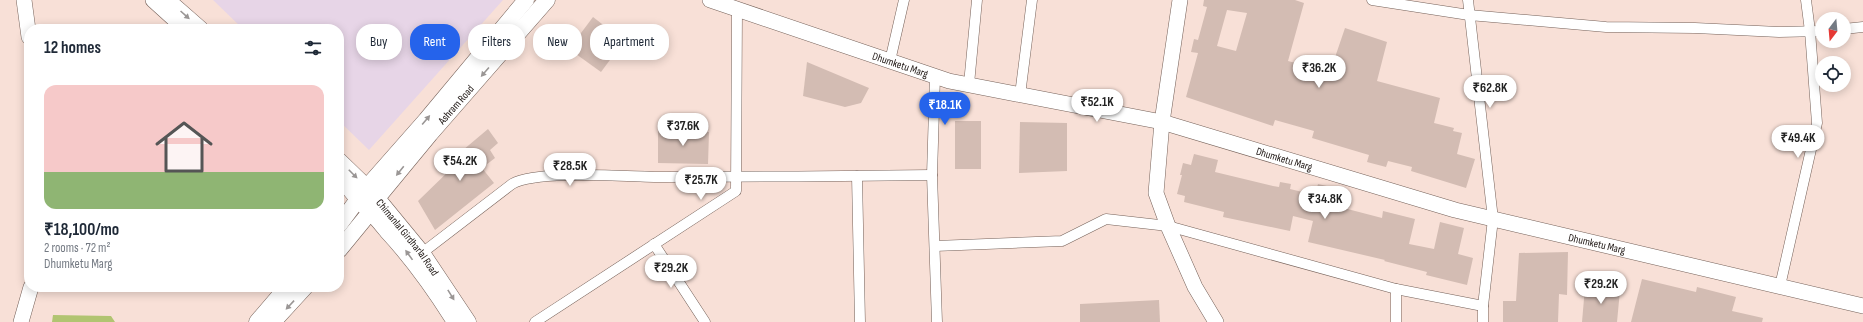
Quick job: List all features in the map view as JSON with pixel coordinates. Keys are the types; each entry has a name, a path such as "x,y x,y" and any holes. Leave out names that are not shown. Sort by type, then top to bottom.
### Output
{"main road":[{"name":"Ashram Road","path":"344,242 372,198 431,115 526,0"},
{"name":"Ashram Road","path":"372,198 546,0"},
{"name":"Chimanlal Girdharlal Road","path":"358,200 372,198"},
{"name":"Chimanlal Girdharlal Road","path":"372,198 422,253 468,322"},
{"name":"Chimanlal Girdharlal Road","path":"372,198 401,245 439,296 455,322"},
{"path":"344,218 358,200"},
{"path":"257,322 283,292"},
{"path":"273,322 300,292"}],"street":[{"path":"24,0 27,24"},
{"path":"153,0 179,24"},
{"path":"168,0 195,24"},
{"name":"Dhumketu Marg","path":"710,0 935,76 1162,122 1455,210 1863,306"},
{"path":"890,61 904,0"},
{"path":"969,84 977,0"},
{"path":"1020,94 1032,0"},
{"path":"1180,0 1162,122 1156,193 1168,226 1195,287 1216,322"},
{"path":"1372,0 1469,15 1606,27 1815,32"},
{"path":"1468,0 1492,219 1483,306 1483,322"},
{"path":"1780,286 1817,123 1806,0"},
{"path":"535,322 736,190 736,9"},
{"path":"1851,28 1863,27"},
{"path":"935,76 932,175 937,322"},
{"name":"Chimanlal Girdharlal Road","path":"344,166 372,198"},
{"path":"422,253 512,184 524,179 578,176 736,177 932,175"},
{"path":"857,176 860,322"},
{"name":"Chimanlal Girdharlal Road","path":"344,183 358,200"},
{"path":"934,246 1062,241 1106,219 1168,226 1396,289 1483,306"},
{"path":"654,244 705,322"},
{"path":"1396,289 1396,322"},
{"path":"21,322 30,292"}],"shaded area":[{"path":"213,0 503,0 482,24 468,24 468,39 460,48 460,24 410,24 410,60 449,60 369,150 344,126 344,24 238,24"}],"green space":[{"path":"53,315 111,316 115,322 52,322"}],"building":[{"path":"1204,0 1295,0 1304,3 1288,61 1330,72 1345,28 1387,42 1377,81 1440,98 1434,123 1454,128 1453,131 1462,133 1457,154 1475,159 1466,188 1411,171 1412,167 1388,161 1386,167 1367,162 1369,155 1312,138 1314,131 1275,120 1273,126 1186,97 1198,53 1191,52 1194,39 1198,40 1207,7 1203,6","holes":["1227,10 1247,13 1236,51 1217,46"]},
{"path":"593,17 602,24 590,24 590,60 610,60 601,72 582,58 582,32"},
{"path":"807,62 869,88 861,103 845,107 803,96"},
{"path":"955,121 981,121 981,169 955,169"},
{"path":"1020,122 1067,123 1067,171 1019,173"},
{"path":"488,129 498,143 490,150 495,158 482,168 494,183 435,230 418,201 454,166 450,161"},
{"path":"658,131 709,132 708,164 658,163"},
{"path":"1194,154 1218,160 1215,172 1279,187 1280,182 1291,184 1290,189 1315,195 1318,184 1340,189 1336,206 1382,218 1383,211 1415,219 1409,244 1434,249 1440,222 1464,228 1458,254 1473,258 1467,285 1426,275 1427,272 1384,261 1385,260 1308,242 1313,221 1293,216 1290,231 1223,217 1224,212 1184,202 1185,196 1177,194 1182,175 1180,175 1183,163 1191,165"},
{"path":"1568,252 1567,295 1559,294 1558,322 1503,322 1503,301 1516,301 1519,253"},
{"path":"1642,279 1696,292 1697,287 1736,297 1732,311 1763,318 1762,322 1631,322"},
{"path":"1585,287 1620,290 1617,322 1582,322"},
{"path":"1159,300 1160,322 1080,322 1080,304"}]}
